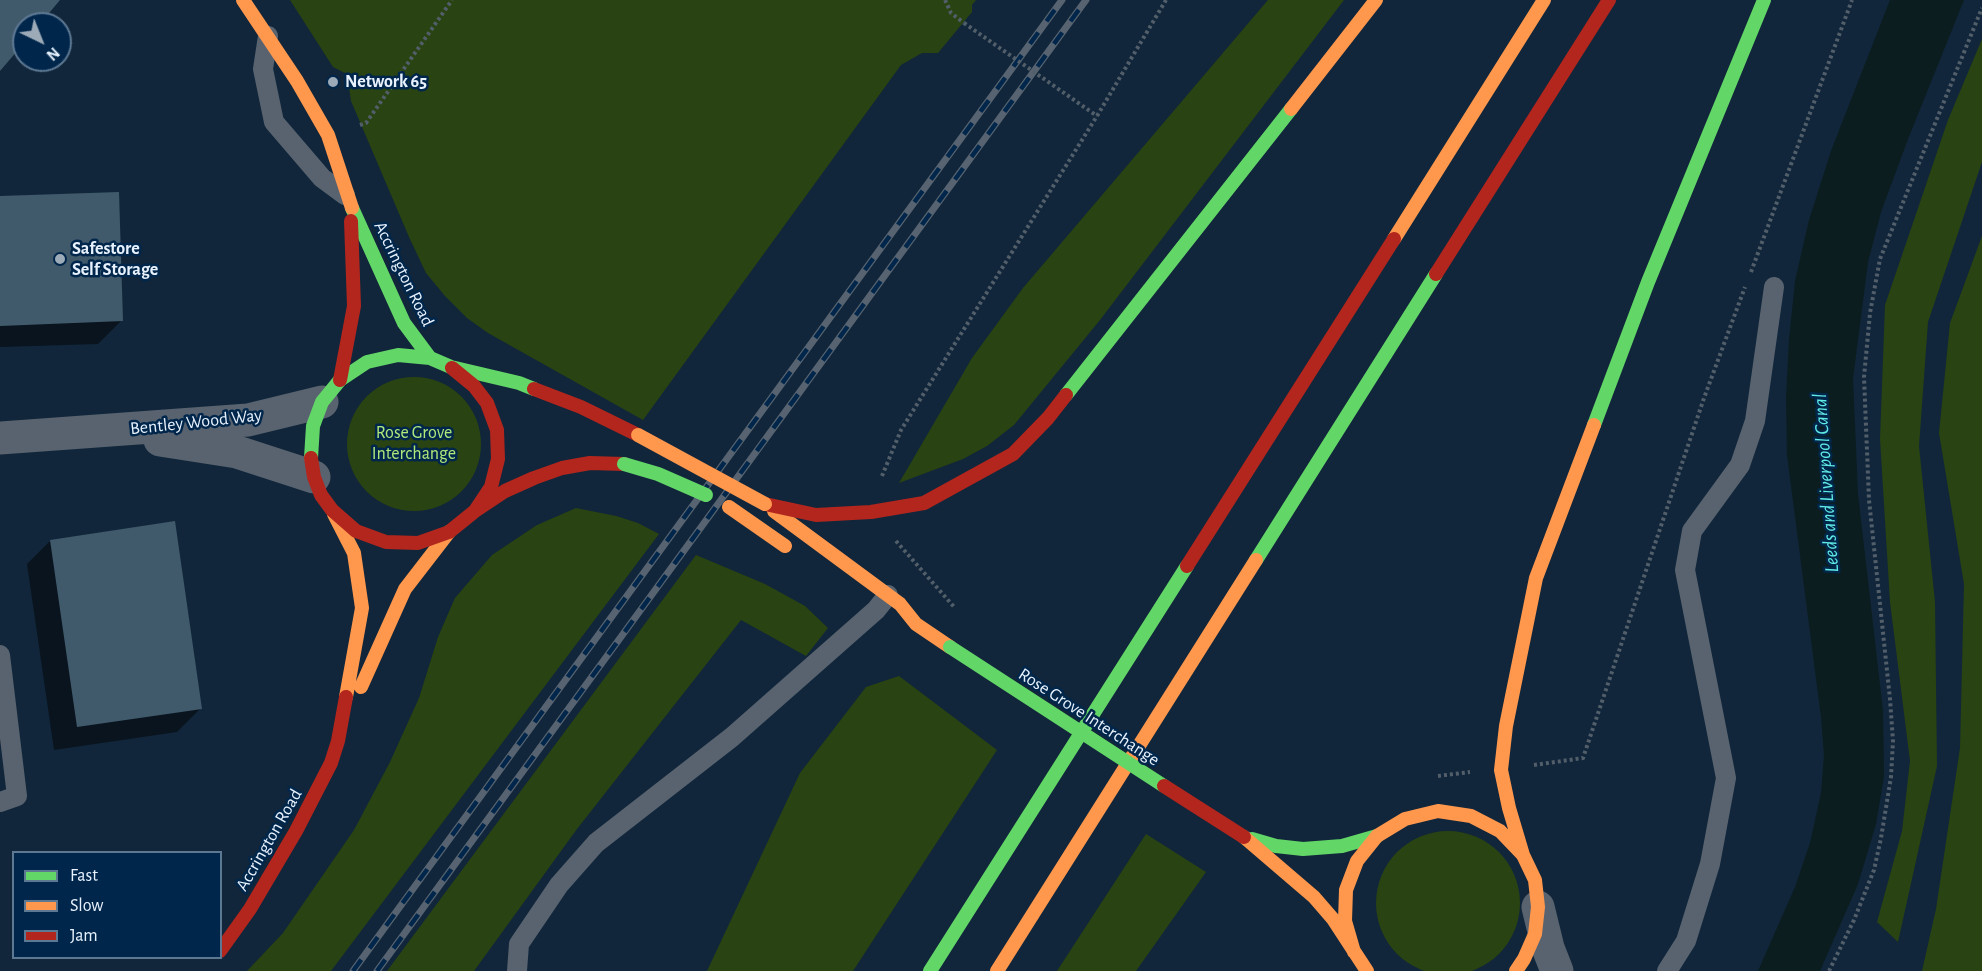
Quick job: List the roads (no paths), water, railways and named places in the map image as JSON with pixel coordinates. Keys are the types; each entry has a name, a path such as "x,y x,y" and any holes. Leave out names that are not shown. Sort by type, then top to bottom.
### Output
{"main road":[{"name":"Accrington Road","path":"243,0 297,81 328,135 349,200 404,323 430,358"},
{"path":"765,504 816,515 871,512 924,503 1013,454 1048,418 1376,0"},
{"path":"930,971 1544,0"},
{"path":"997,971 1609,0"},
{"path":"1523,855 1509,808 1502,770 1506,726 1536,578 1648,282 1764,0"},
{"name":"Accrington Road","path":"331,391 354,306 349,200"},
{"name":"Rose Grove Interchange","path":"798,555 729,507 689,486 624,464 590,463 562,468 505,491 448,532 418,543 386,542 356,531 332,510 321,495 314,477 310,452 313,426 331,391 367,362 398,355 430,358 451,367 519,383 581,407 638,435 765,504 882,609 916,624 1016,692 1244,837 1314,897 1333,919 1366,971"},
{"name":"Rose Grove Interchange","path":"451,367 474,386 487,403 497,430 496,468 490,487 475,511"},
{"name":"Accrington Road","path":"332,510 354,553 362,608 338,741"},
{"name":"Accrington Road","path":"222,948 250,909 296,831 331,762 385,630 405,589 448,532"},
{"name":"Rose Grove Interchange","path":"882,609 900,604 916,624"},
{"name":"Rose Grove Interchange","path":"1244,837 1276,846 1303,849 1342,846 1377,836 1405,819 1438,811 1471,816 1500,831 1523,855 1534,880 1538,907 1535,934 1516,971"},
{"name":"Rose Grove Interchange","path":"1354,952 1345,921 1346,890 1357,861 1377,836"}],"street":[{"name":"Bentley Wood Way","path":"0,438 248,420 331,391"},
{"name":"Bentley Wood Way","path":"105,432 237,452 314,477"},
{"path":"1538,907 1548,948 1557,971"}],"lane":[{"path":"268,36 263,69 274,122 322,178 349,200"},
{"path":"1667,971 1686,941 1710,864 1726,777 1685,570 1692,531 1740,465 1755,421 1774,287"},
{"path":"517,971 519,944 559,885 596,843 732,737 882,609"},
{"path":"0,655 17,796 0,802"}],"water":[{"name":"Leeds and Liverpool Canal","path":"1890,0 1964,0 1881,212 1868,262 1853,379 1858,494 1883,711 1884,776 1876,824 1858,884 1820,971 1758,971 1795,887 1810,843 1821,793 1824,755 1787,455 1786,397 1795,281 1809,220 1831,151"}],"railway":[{"path":"353,971 1062,0"},
{"path":"377,971 1086,0"}],"place":[{"name":"Network 65","path":"333,82"},
{"name":"Safestore Self Storage","path":"60,259"}]}
